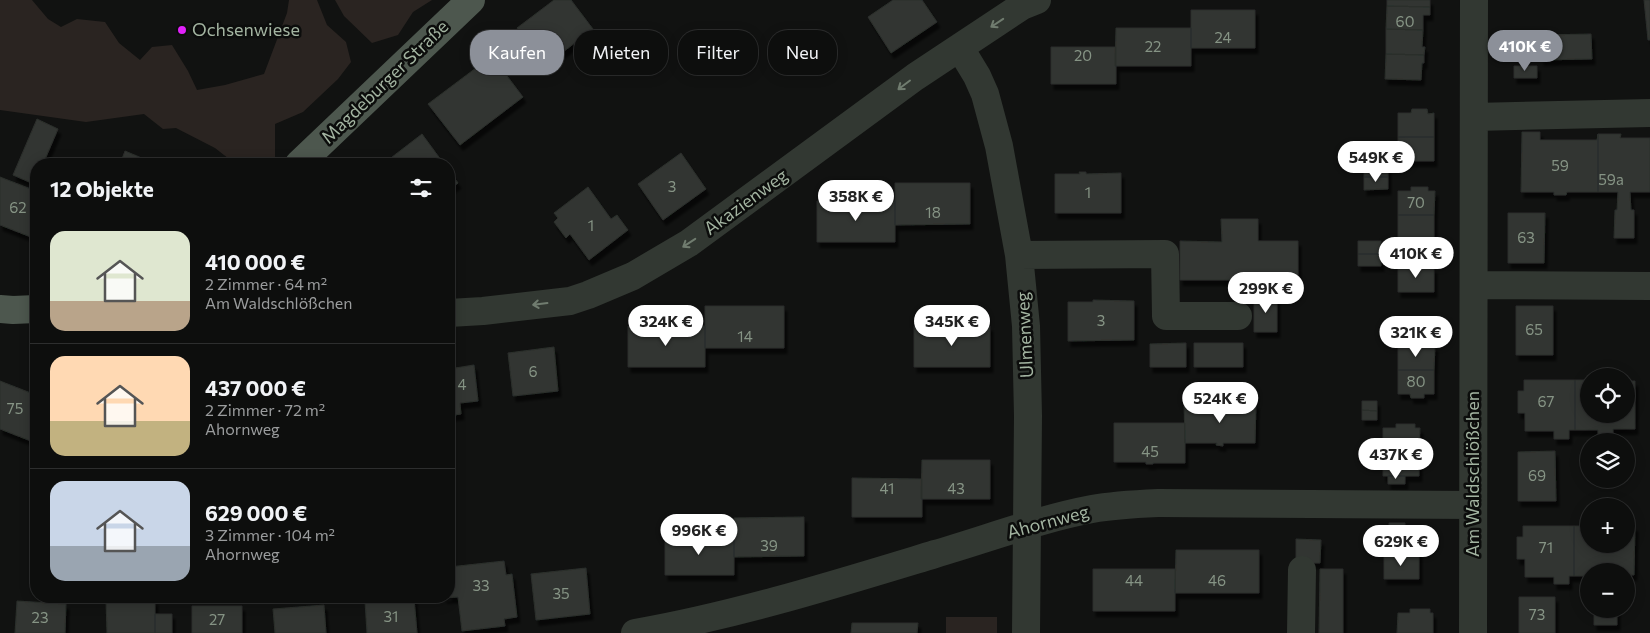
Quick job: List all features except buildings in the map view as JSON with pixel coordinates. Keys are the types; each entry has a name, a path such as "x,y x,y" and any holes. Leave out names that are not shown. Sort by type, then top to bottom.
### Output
{"main road":[{"name":"Magdeburger Straße","path":"304,158 471,0"},
{"path":"0,309 30,309"}],"street":[{"name":"Akazienweg","path":"455,313 570,301 634,276 689,243 914,78 1022,6 1036,0"},
{"name":"Am Waldschlößchen","path":"1473,633 1474,0"},
{"name":"Ulmenweg","path":"960,48 977,76 985,94 999,146 1019,255 1026,326 1028,416 1026,633"},
{"path":"1474,118 1650,113"},
{"path":"1019,255 1166,254 1166,316 1238,316"},
{"path":"1474,286 1650,286"},
{"name":"Ahornweg","path":"635,633 742,610 847,582 1052,518 1092,509 1126,504 1473,504"},
{"path":"1301,633 1302,570"}],"shaded area":[{"path":"0,0 32,0 48,19 61,27 77,19 105,22 119,43 140,60 152,47 172,45 197,90 225,85 264,74 287,13 289,0 317,0 327,25 346,42 351,62 338,79 303,112 275,124 275,158 228,158 215,148 176,128 163,129 144,114 86,122 0,110"},
{"path":"335,0 432,0 413,12 398,35 372,43 344,16"},
{"path":"946,617 997,617 997,633 946,633"}],"place":[{"name":"Ochsenwiese","path":"182,30"}]}
